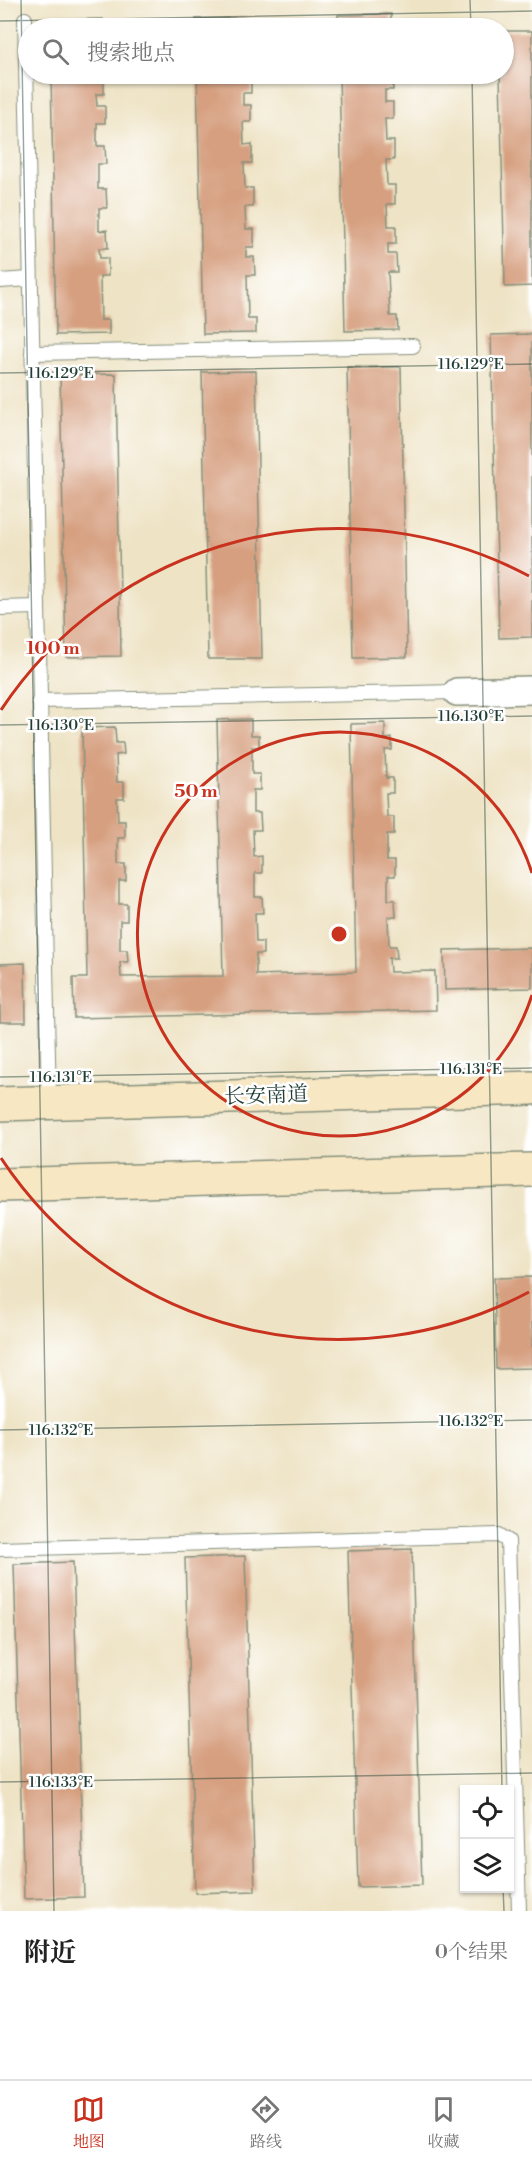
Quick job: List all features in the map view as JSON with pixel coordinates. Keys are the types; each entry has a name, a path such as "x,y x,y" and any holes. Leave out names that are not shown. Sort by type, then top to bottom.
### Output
{"main road":[{"name":"长安南道","path":"0,1104 532,1088"},
{"path":"0,1185 532,1170"}],"street":[{"path":"457,692 532,690"}],"lane":[{"path":"26,84 49,1102"},
{"path":"0,281 30,279"},
{"path":"32,353 413,346"},
{"path":"0,608 37,607"},
{"path":"39,701 457,692"},
{"path":"0,1549 499,1535 508,1540 519,1911"}],"building":[{"path":"391,14 391,18 338,18 338,15"},
{"path":"514,31 532,31 532,286 505,287 500,84 514,84"},
{"path":"51,84 104,84 104,94 96,94 97,106 105,106 105,123 97,123 97,146 105,146 106,164 98,164 98,189 106,189 107,208 99,208 99,231 107,230 108,248 99,248 100,258 108,258 108,276 100,276 101,320 109,320 109,334 56,335"},
{"path":"197,84 251,84 251,93 243,93 243,105 251,105 251,122 243,122 244,145 252,144 252,163 244,163 245,188 253,188 253,207 245,207 246,229 254,229 254,247 246,247 246,257 254,257 255,275 247,275 248,319 256,319 256,333 203,334"},
{"path":"339,84 393,84 393,90 385,90 385,102 393,102 393,119 385,119 386,141 394,141 394,160 386,160 387,185 395,185 395,204 387,204 388,226 396,226 396,244 388,244 388,254 396,254 397,272 388,272 390,316 397,316 398,330 345,331"},
{"path":"532,334 532,637 499,638 491,335"},
{"path":"347,367 401,367 407,657 353,658"},
{"path":"256,371 262,659 208,659 202,372"},
{"path":"116,374 121,656 66,657 60,375"},
{"path":"251,719 251,735 259,735 259,747 252,747 252,774 260,774 260,790 253,790 253,813 260,813 261,830 253,830 254,857 262,856 262,873 255,873 255,897 262,897 263,913 255,913 256,942 263,942 263,954 256,954 256,975 356,972 351,724 385,723 385,739 392,738 392,750 385,750 386,778 393,778 393,793 386,793 387,817 394,817 394,834 387,834 387,860 395,860 395,876 388,876 388,900 395,900 396,917 388,917 389,946 396,946 397,958 389,958 390,972 435,971 436,1010 74,1018 73,978 87,978 82,728 115,727 116,743 123,743 124,754 116,755 117,782 124,782 124,798 117,798 118,821 125,821 125,838 118,838 118,864 126,864 126,881 119,881 119,904 127,904 127,921 120,921 120,950 127,950 128,962 120,962 121,977 223,976 217,720"},
{"path":"532,948 532,988 445,990 444,950"},
{"path":"25,963 26,1022 0,1022 0,964"},
{"path":"532,1277 532,1368 496,1369 494,1278"},
{"path":"412,1549 422,1885 358,1887 348,1551"},
{"path":"245,1556 255,1891 195,1893 185,1558"},
{"path":"73,1562 84,1897 24,1899 14,1564"}]}
